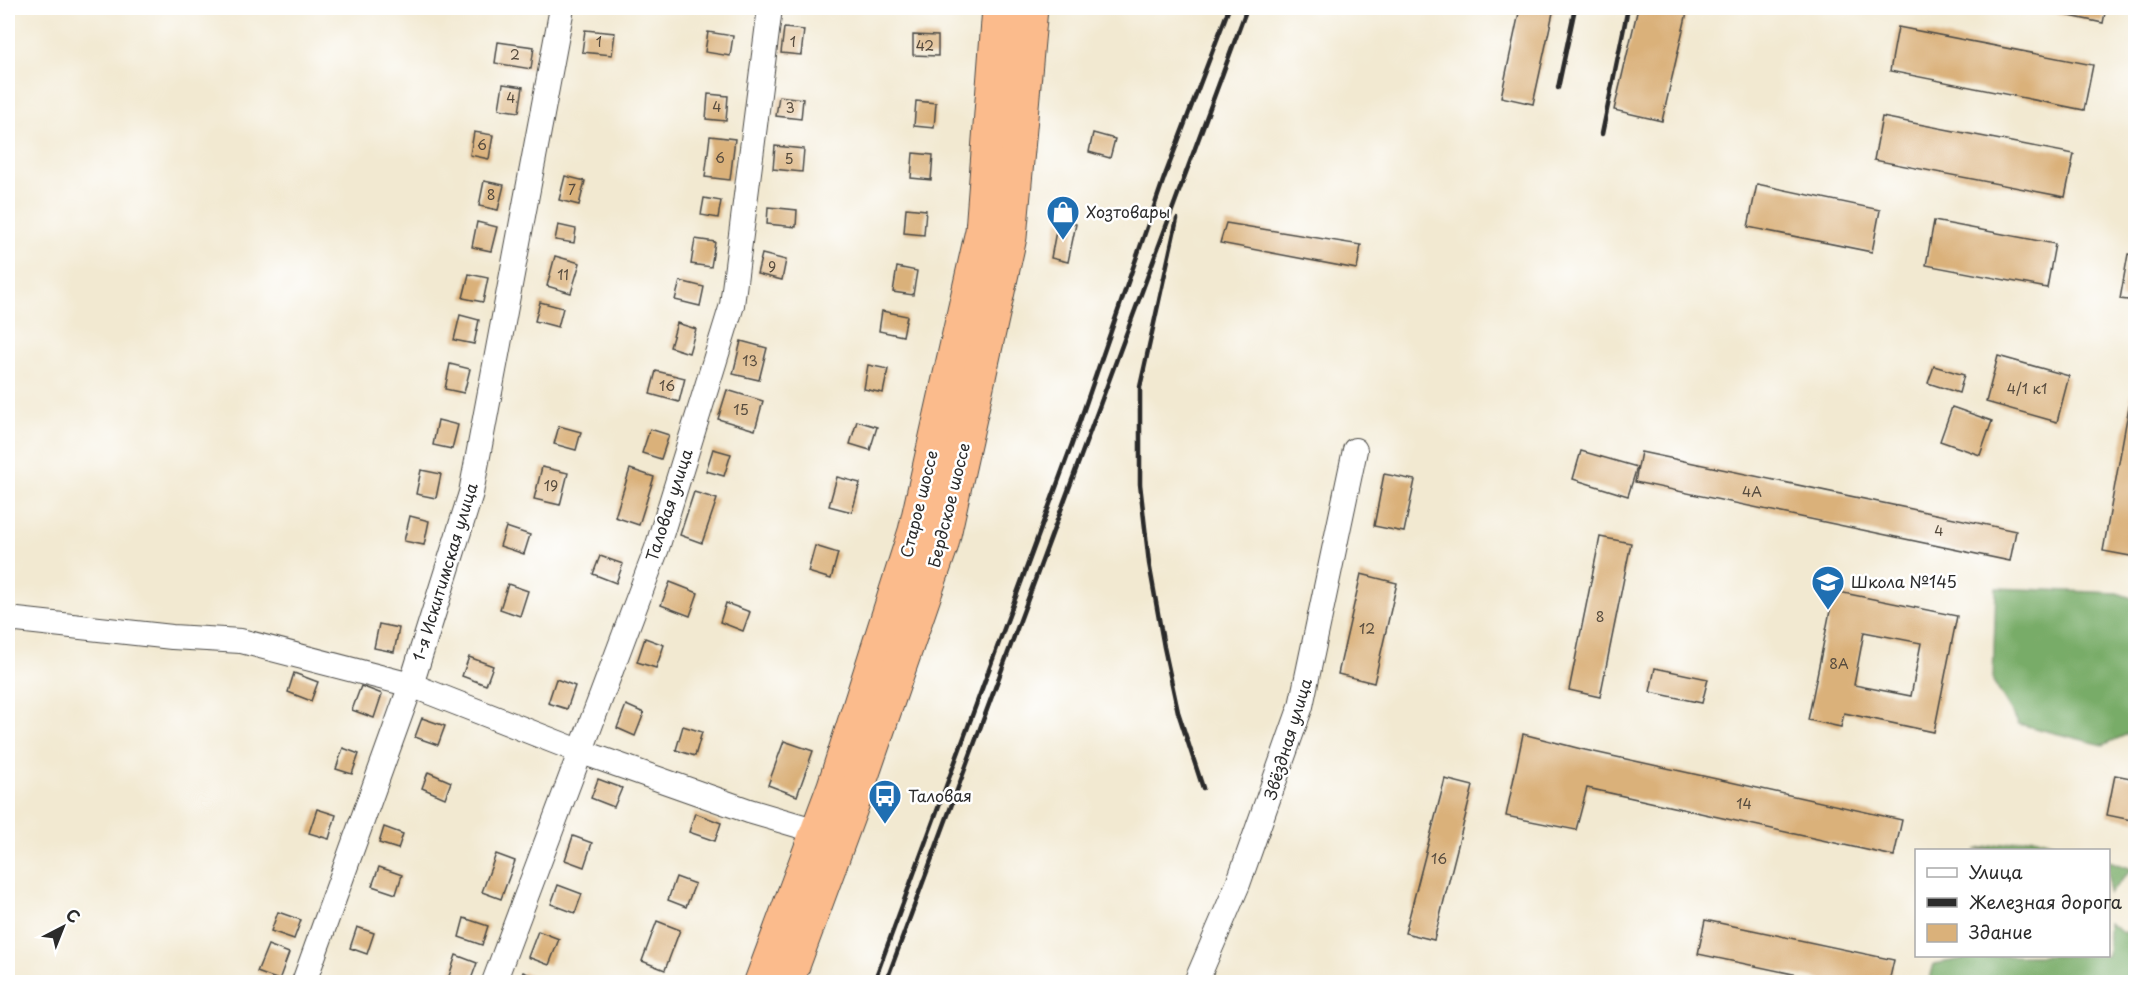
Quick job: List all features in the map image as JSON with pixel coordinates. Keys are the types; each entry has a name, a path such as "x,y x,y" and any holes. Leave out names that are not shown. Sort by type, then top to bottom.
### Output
{"highway":[{"name":"Старое шоссе","path":"761,982 817,831 915,531 982,231 999,8"},
{"name":"Бердское шоссе","path":"787,982 851,808 942,544 1010,237 1031,8"}],"street":[{"name":"1-я Искитимская улица","path":"304,982 411,686 471,493 562,8"},
{"name":"Таловая улица","path":"494,982 657,548 732,305 770,8"},
{"name":"Звёздная улица","path":"1196,982 1238,884 1301,706 1354,450"},
{"path":"8,619 172,637 241,641 411,686 579,752 749,811 817,831"}],"green space":[{"path":"1996,588 2117,593 2135,599 2135,731 2103,745 2019,724 1993,681"},
{"path":"2034,837 2072,849 1980,849"},
{"path":"2110,862 2132,869 2110,893"},
{"path":"2110,924 2123,933 2135,928 2135,982 1929,982 1934,964 1974,957 2110,957"}],"building":[{"path":"1520,8 1554,8 1533,104 1501,97"},
{"path":"1638,8 1688,8 1662,121 1614,110"},
{"path":"2032,8 2106,8 2103,23"},
{"path":"1898,27 2093,65 2084,110 1890,71"},
{"path":"784,28 804,30 801,55 781,53"},
{"path":"585,30 615,33 612,55 582,52"},
{"path":"708,32 733,36 730,56 705,52"},
{"path":"913,35 938,36 938,56 913,55"},
{"path":"498,42 534,47 531,69 495,63"},
{"path":"503,84 523,87 519,112 499,109"},
{"path":"708,94 728,96 726,121 706,119"},
{"path":"779,96 803,99 801,119 776,116"},
{"path":"916,101 936,103 934,128 914,126"},
{"path":"1882,117 2074,154 2065,197 1874,160"},
{"path":"474,132 493,135 489,159 470,155"},
{"path":"1093,133 1115,139 1110,158 1089,152"},
{"path":"710,136 735,139 730,180 705,177"},
{"path":"775,146 804,149 802,172 773,169"},
{"path":"913,153 933,155 931,180 911,178"},
{"path":"565,176 585,181 579,205 559,200"},
{"path":"484,181 504,185 498,210 479,206"},
{"path":"1757,184 1880,210 1872,252 1748,227"},
{"path":"704,198 721,201 718,218 701,215"},
{"path":"768,207 797,210 796,227 767,224"},
{"path":"906,208 926,210 924,235 904,233"},
{"name":"Хозтовары","path":"1058,220 1076,224 1068,262 1051,258"},
{"path":"1934,221 2055,244 2047,288 1926,265"},
{"path":"477,222 497,227 491,251 472,247"},
{"path":"1226,223 1361,245 1357,269 1220,243"},
{"path":"558,225 576,229 574,243 555,240"},
{"path":"695,239 715,242 711,267 691,264"},
{"path":"762,254 786,260 782,280 757,274"},
{"path":"2128,254 2136,255 2136,301 2120,299"},
{"path":"555,256 580,263 571,293 547,286"},
{"path":"897,267 917,271 913,295 893,292"},
{"path":"469,274 488,278 483,302 463,298"},
{"path":"680,281 704,287 700,306 675,300"},
{"path":"540,302 563,308 558,327 535,321"},
{"path":"882,311 907,316 903,336 879,331"},
{"path":"460,315 479,320 474,344 454,340"},
{"path":"677,323 696,329 689,353 670,347"},
{"path":"741,341 767,348 759,380 733,374"},
{"path":"1998,356 2069,376 2057,422 1986,402"},
{"path":"450,364 470,369 464,393 445,389"},
{"path":"868,365 888,369 883,393 864,389"},
{"path":"1934,366 1964,375 1959,393 1928,383"},
{"path":"656,371 685,378 679,402 650,394"},
{"path":"2134,379 2136,379 2136,557 2103,551"},
{"path":"727,390 763,401 755,430 718,419"},
{"path":"1952,407 1992,421 1980,455 1940,441"},
{"path":"438,420 458,425 452,449 433,445"},
{"path":"857,421 877,427 870,450 850,444"},
{"path":"559,426 581,432 576,450 554,444"},
{"path":"650,429 669,435 661,459 642,453"},
{"path":"713,449 731,454 724,476 706,471"},
{"path":"1581,451 1637,467 1628,496 1573,479"},
{"path":"1641,452 2016,531 2010,561 1635,482"},
{"path":"542,467 568,473 560,505 534,499"},
{"path":"630,469 654,477 639,525 615,517"},
{"path":"421,470 441,474 436,498 416,494"},
{"path":"1384,474 1415,480 1404,532 1374,526"},
{"path":"837,477 860,483 852,512 829,506"},
{"path":"694,492 717,499 702,543 680,535"},
{"path":"410,516 429,521 424,545 404,541"},
{"path":"506,527 530,535 524,554 500,546"},
{"path":"1600,537 1631,543 1600,697 1569,690"},
{"path":"815,546 838,553 831,579 808,572"},
{"path":"600,556 623,564 616,583 593,574"},
{"path":"1361,574 1397,583 1374,683 1338,674"},
{"path":"670,582 698,593 690,616 661,605"},
{"path":"508,584 528,591 520,616 500,609"},
{"path":"1834,591 1957,616 1934,732 1844,713 1841,727 1808,720","holes":["1864,632 1921,643 1911,696 1854,685"]},
{"path":"726,603 750,612 743,631 720,622"},
{"path":"379,624 399,628 394,652 374,648"},
{"path":"645,638 664,645 656,668 637,662"},
{"path":"469,657 493,666 486,685 462,676"},
{"path":"1655,668 1708,679 1702,703 1650,692"},
{"path":"294,673 318,682 311,701 288,692"},
{"path":"556,679 575,686 567,709 548,703"},
{"path":"361,686 382,694 374,718 352,710"},
{"path":"626,705 644,713 635,736 617,728"},
{"path":"422,718 445,726 438,745 415,737"},
{"path":"683,726 702,732 695,756 676,750"},
{"path":"1523,734 1585,750 1902,820 1894,856 1587,788 1576,830 1506,816"},
{"path":"784,741 813,751 797,796 768,785"},
{"path":"343,748 359,754 352,774 336,769"},
{"path":"428,772 451,782 445,798 422,788"},
{"path":"2115,775 2136,779 2136,821 2107,815"},
{"path":"598,779 622,788 614,807 591,798"},
{"path":"1445,779 1473,786 1434,940 1405,933"},
{"path":"317,809 336,815 329,839 309,833"},
{"path":"695,813 721,823 715,841 689,832"},
{"path":"384,827 403,834 398,849 379,843"},
{"path":"573,836 592,843 584,867 565,860"},
{"path":"496,854 515,861 501,899 482,892"},
{"path":"379,867 402,875 396,894 372,886"},
{"path":"676,877 695,884 686,907 668,900"},
{"path":"558,885 582,894 575,913 551,904"},
{"path":"278,912 301,920 294,939 271,931"},
{"path":"464,918 488,926 482,945 459,937"},
{"path":"1705,920 1894,960 1889,982 1831,982 1698,954"},
{"path":"657,921 680,930 665,970 642,961"},
{"path":"357,927 374,933 367,954 350,948"},
{"path":"538,931 559,939 549,965 528,957"},
{"path":"268,945 289,953 279,980 257,972"},
{"path":"456,955 477,963 470,982 447,982"},
{"path":"523,972 543,980 542,982 519,982"}],"railway":[{"path":"874,982 1072,444 1164,178 1229,8"},
{"path":"886,982 1247,8"},
{"path":"1558,88 1575,8"},
{"path":"1602,134 1628,8"},
{"path":"1177,219 1140,387 1140,484 1149,563 1164,647 1178,712 1203,788"}],"place":[{"name":"Хозтовары","path":"1063,241"},
{"name":"Школа №145","path":"1828,611"},
{"name":"Таловая","path":"885,825"}]}
